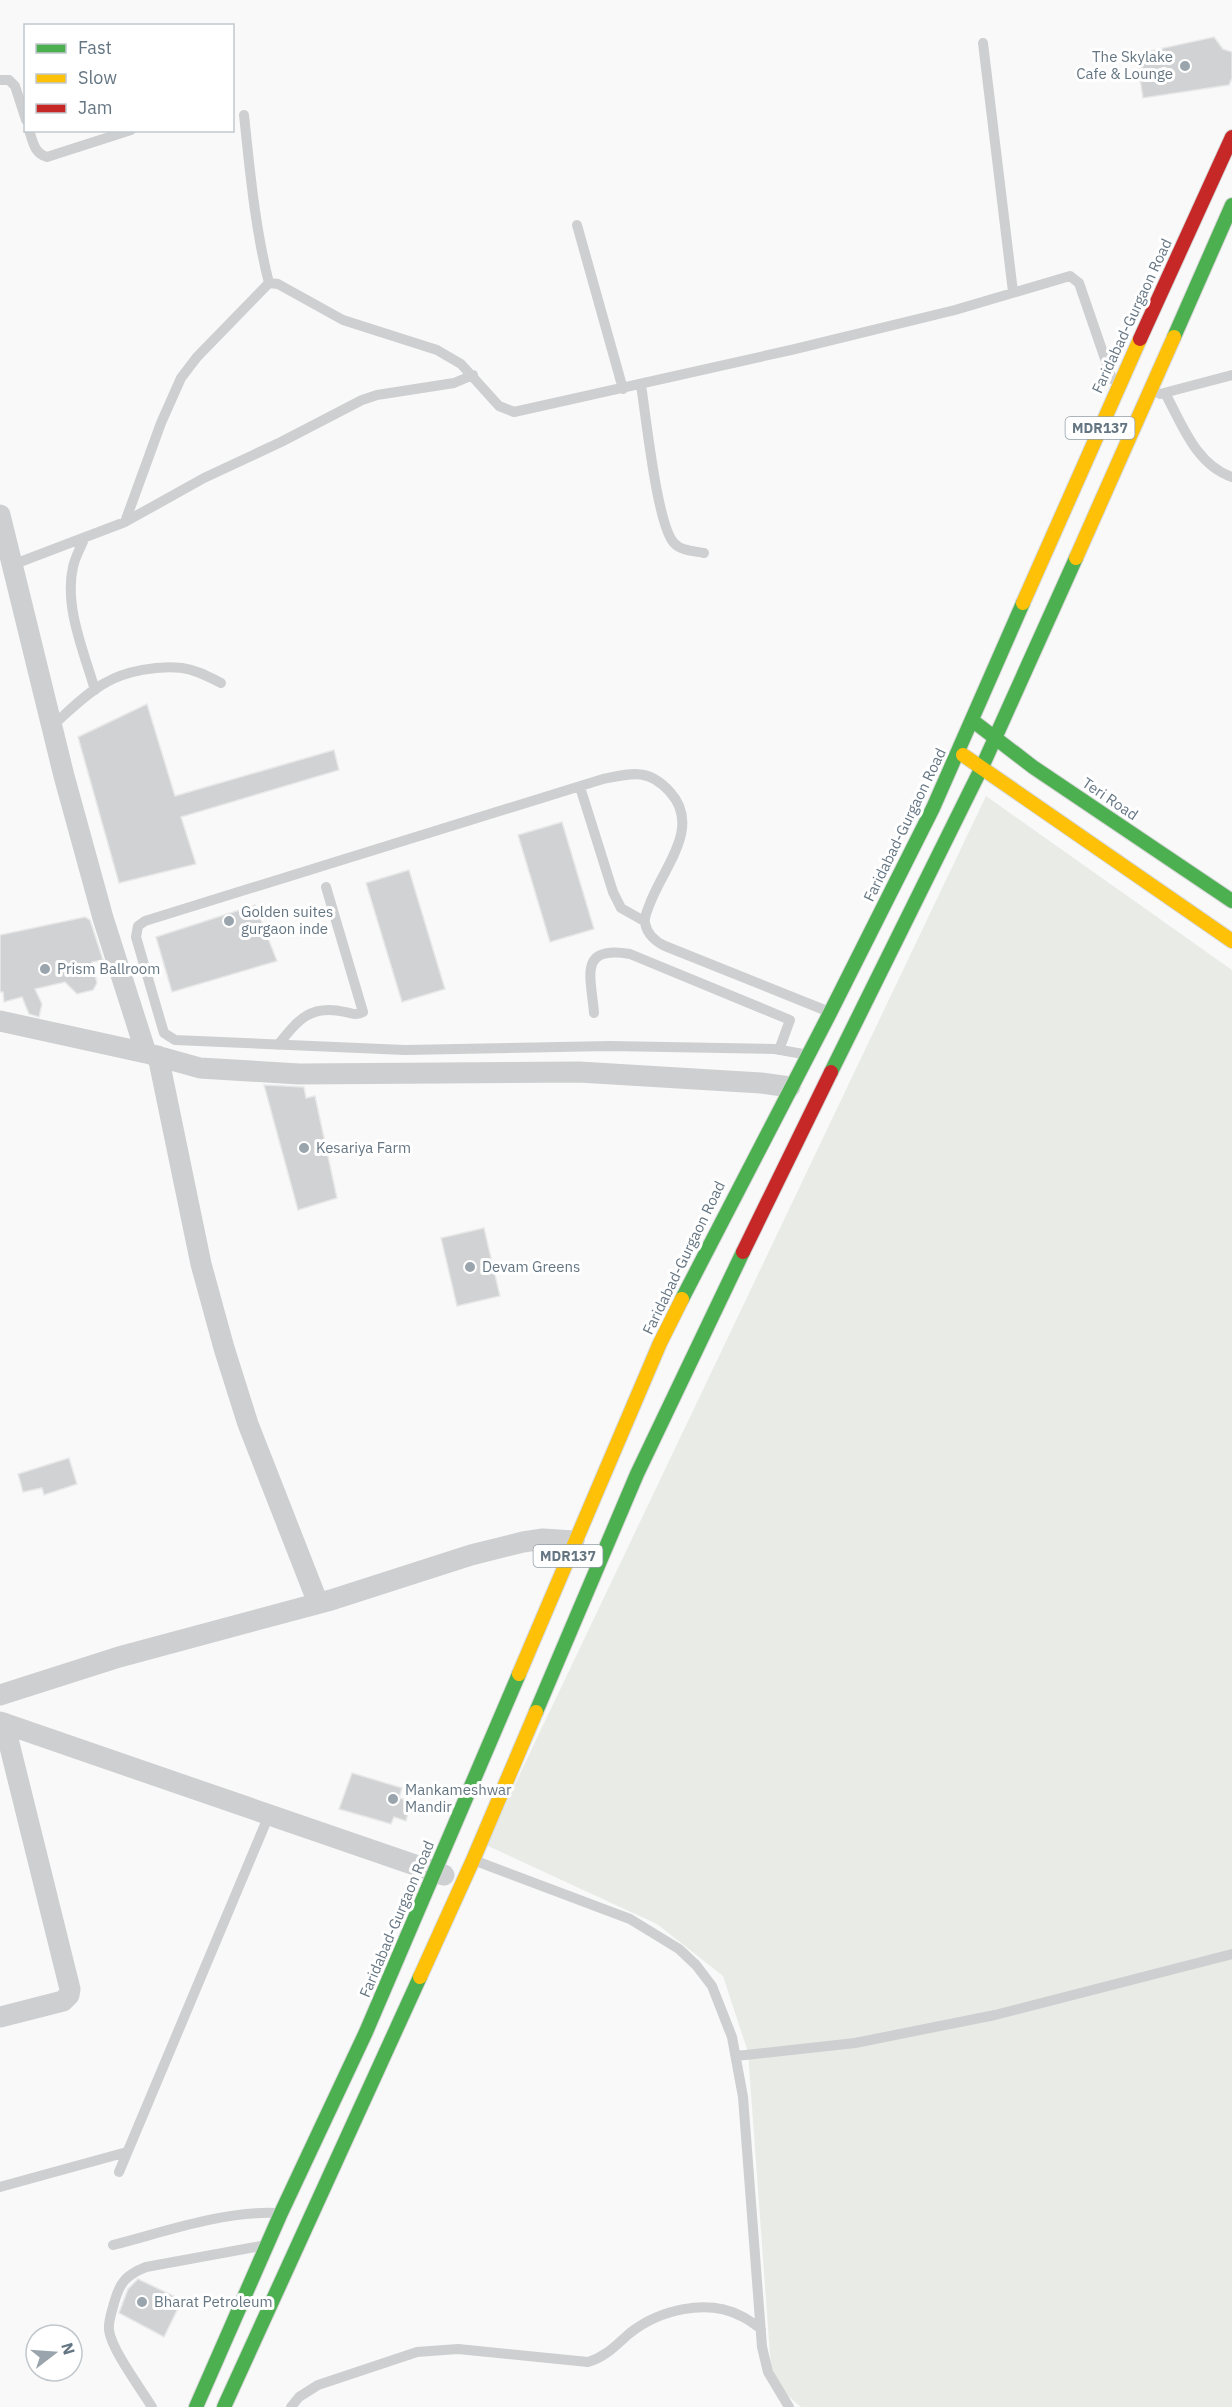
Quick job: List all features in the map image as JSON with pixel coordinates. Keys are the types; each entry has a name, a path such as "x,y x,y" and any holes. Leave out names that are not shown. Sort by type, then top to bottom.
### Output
{"main road":[{"name":"Faridabad-Gurgaon Road","path":"195,2407 281,2213 362,2042 660,1343 709,1243 902,873 958,752 1116,391 1232,137"},
{"name":"MDR137","path":"224,2407 473,1860 637,1474 696,1347 982,767 1232,205"},
{"name":"Teri Road","path":"972,720 994,738 1232,901"},
{"path":"958,752 1232,940"}],"street":[{"path":"0,515 51,727 103,918 152,1055 201,1264 224,1348 248,1424 318,1603"},
{"path":"0,1021 200,1068 299,1074 579,1072 760,1083 790,1087"},
{"path":"0,1695 119,1657 318,1603 523,1542 543,1539 574,1541"},
{"path":"2,1722 462,1881"},
{"path":"0,2017 63,2001 69,1995 70,1989 2,1722"}],"lane":[{"path":"982,43 1013,292"},
{"path":"0,80 9,80 15,86 24,114"},
{"path":"244,115 252,196 269,283"},
{"path":"30,132 34,148 41,155 48,157 125,132"},
{"path":"577,225 623,389"},
{"path":"269,283 278,284 343,320 437,350 461,364 499,406 514,412 641,385 923,318 1070,276 1079,282 1116,391"},
{"path":"125,522 161,423 181,378 197,357 269,283"},
{"path":"12,565 125,522 204,478 309,428 344,407 377,395 454,382 473,375"},
{"path":"1148,398 1232,375"},
{"path":"641,385 658,493 667,531 675,545 685,550 704,553"},
{"path":"1165,393 1198,452 1211,467 1232,477"},
{"path":"85,537 73,567 71,591 74,617 95,690"},
{"path":"51,727 95,690 122,675 152,669 181,668 201,672 221,683"},
{"path":"806,1055 779,1050 609,1046 405,1050 175,1040 164,1033 136,937 138,926 145,921 580,787 630,773 650,775 674,795 684,824 682,838 651,899 644,921 649,934 660,944 830,1012"},
{"path":"580,787 613,892 621,908 644,921"},
{"path":"278,1045 305,1016 317,1010 330,1009 354,1014 363,1012 326,887"},
{"path":"594,1012 590,969 593,959 603,953 630,954 790,1020 779,1050"},
{"path":"119,2172 269,1815"},
{"path":"473,1860 630,1919 679,1949 696,1965 712,1986 732,2037 743,2097 762,2347 768,2372 789,2407"},
{"path":"736,2056 855,2043 984,2017 1232,1954"},
{"path":"0,2187 127,2152"},
{"path":"113,2245 221,2219 261,2213 281,2213"},
{"path":"152,2407 114,2346 109,2332 109,2322 116,2294 123,2282 129,2274 146,2267 267,2245"},
{"path":"291,2407 299,2397 318,2385 417,2352 458,2349 588,2362 597,2360 609,2352 650,2320 694,2308 720,2309 740,2315 760,2329"}],"shaded area":[{"path":"986,796 1232,970 1232,2407 801,2407 772,2382 748,2052 723,1976 657,1924 486,1845"}],"building":[{"name":"The Skylake Cafe & Lounge","path":"1214,37 1223,49 1232,52 1232,78 1229,85 1143,98 1136,54"},
{"path":"147,704 175,796 334,750 339,770 181,817 196,864 119,883 78,737"},
{"path":"562,822 594,929 550,942 518,835"},
{"path":"409,870 445,989 402,1002 366,883"},
{"path":"255,905 277,961 172,992 156,937"},
{"name":"Prism Ballroom","path":"85,917 90,920 103,960 92,962 97,983 93,990 77,994 65,982 35,989 42,1004 39,1017 29,1014 22,997 4,1002 3,992 0,992 0,935"},
{"name":"Kesariya Farm","path":"264,1085 304,1087 306,1098 315,1096 337,1198 298,1210"},
{"name":"Devam Greens","path":"484,1228 500,1296 457,1306 441,1238"},
{"path":"69,1458 77,1484 44,1495 42,1488 23,1492 18,1474"},
{"path":"352,1773 402,1788 399,1798 411,1801 406,1821 394,1817 391,1824 339,1809"},
{"name":"Bharat Petroleum","path":"138,2279 182,2300 164,2337 119,2313 128,2289"}],"traffic: fast":[{"path":"1174,337 1232,205"},
{"path":"831,1072 982,767 1076,558"},
{"path":"682,1299 933,808 1023,603"},
{"path":"977,724 1033,767 1232,901"},
{"path":"536,1712 637,1474 743,1252"},
{"path":"196,2407 281,2213 366,2032 519,1674"},
{"path":"224,2407 420,1977"}],"traffic: slow":[{"path":"1076,558 1174,337"},
{"path":"1023,603 1140,339"},
{"path":"963,755 1232,941"},
{"path":"519,1674 660,1343 682,1299"},
{"path":"420,1977 536,1712"}],"traffic: jam":[{"path":"1140,339 1232,137"},
{"path":"743,1252 831,1072"}],"place":[{"name":"The Skylake Cafe & Lounge","path":"1185,66"},
{"name":"Golden suites gurgaon inde","path":"229,921"},
{"name":"Prism Ballroom","path":"45,969"},
{"name":"Kesariya Farm","path":"304,1148"},
{"name":"Devam Greens","path":"470,1267"},
{"name":"Mankameshwar Mandir","path":"393,1799"},
{"name":"Bharat Petroleum","path":"142,2302"}]}
